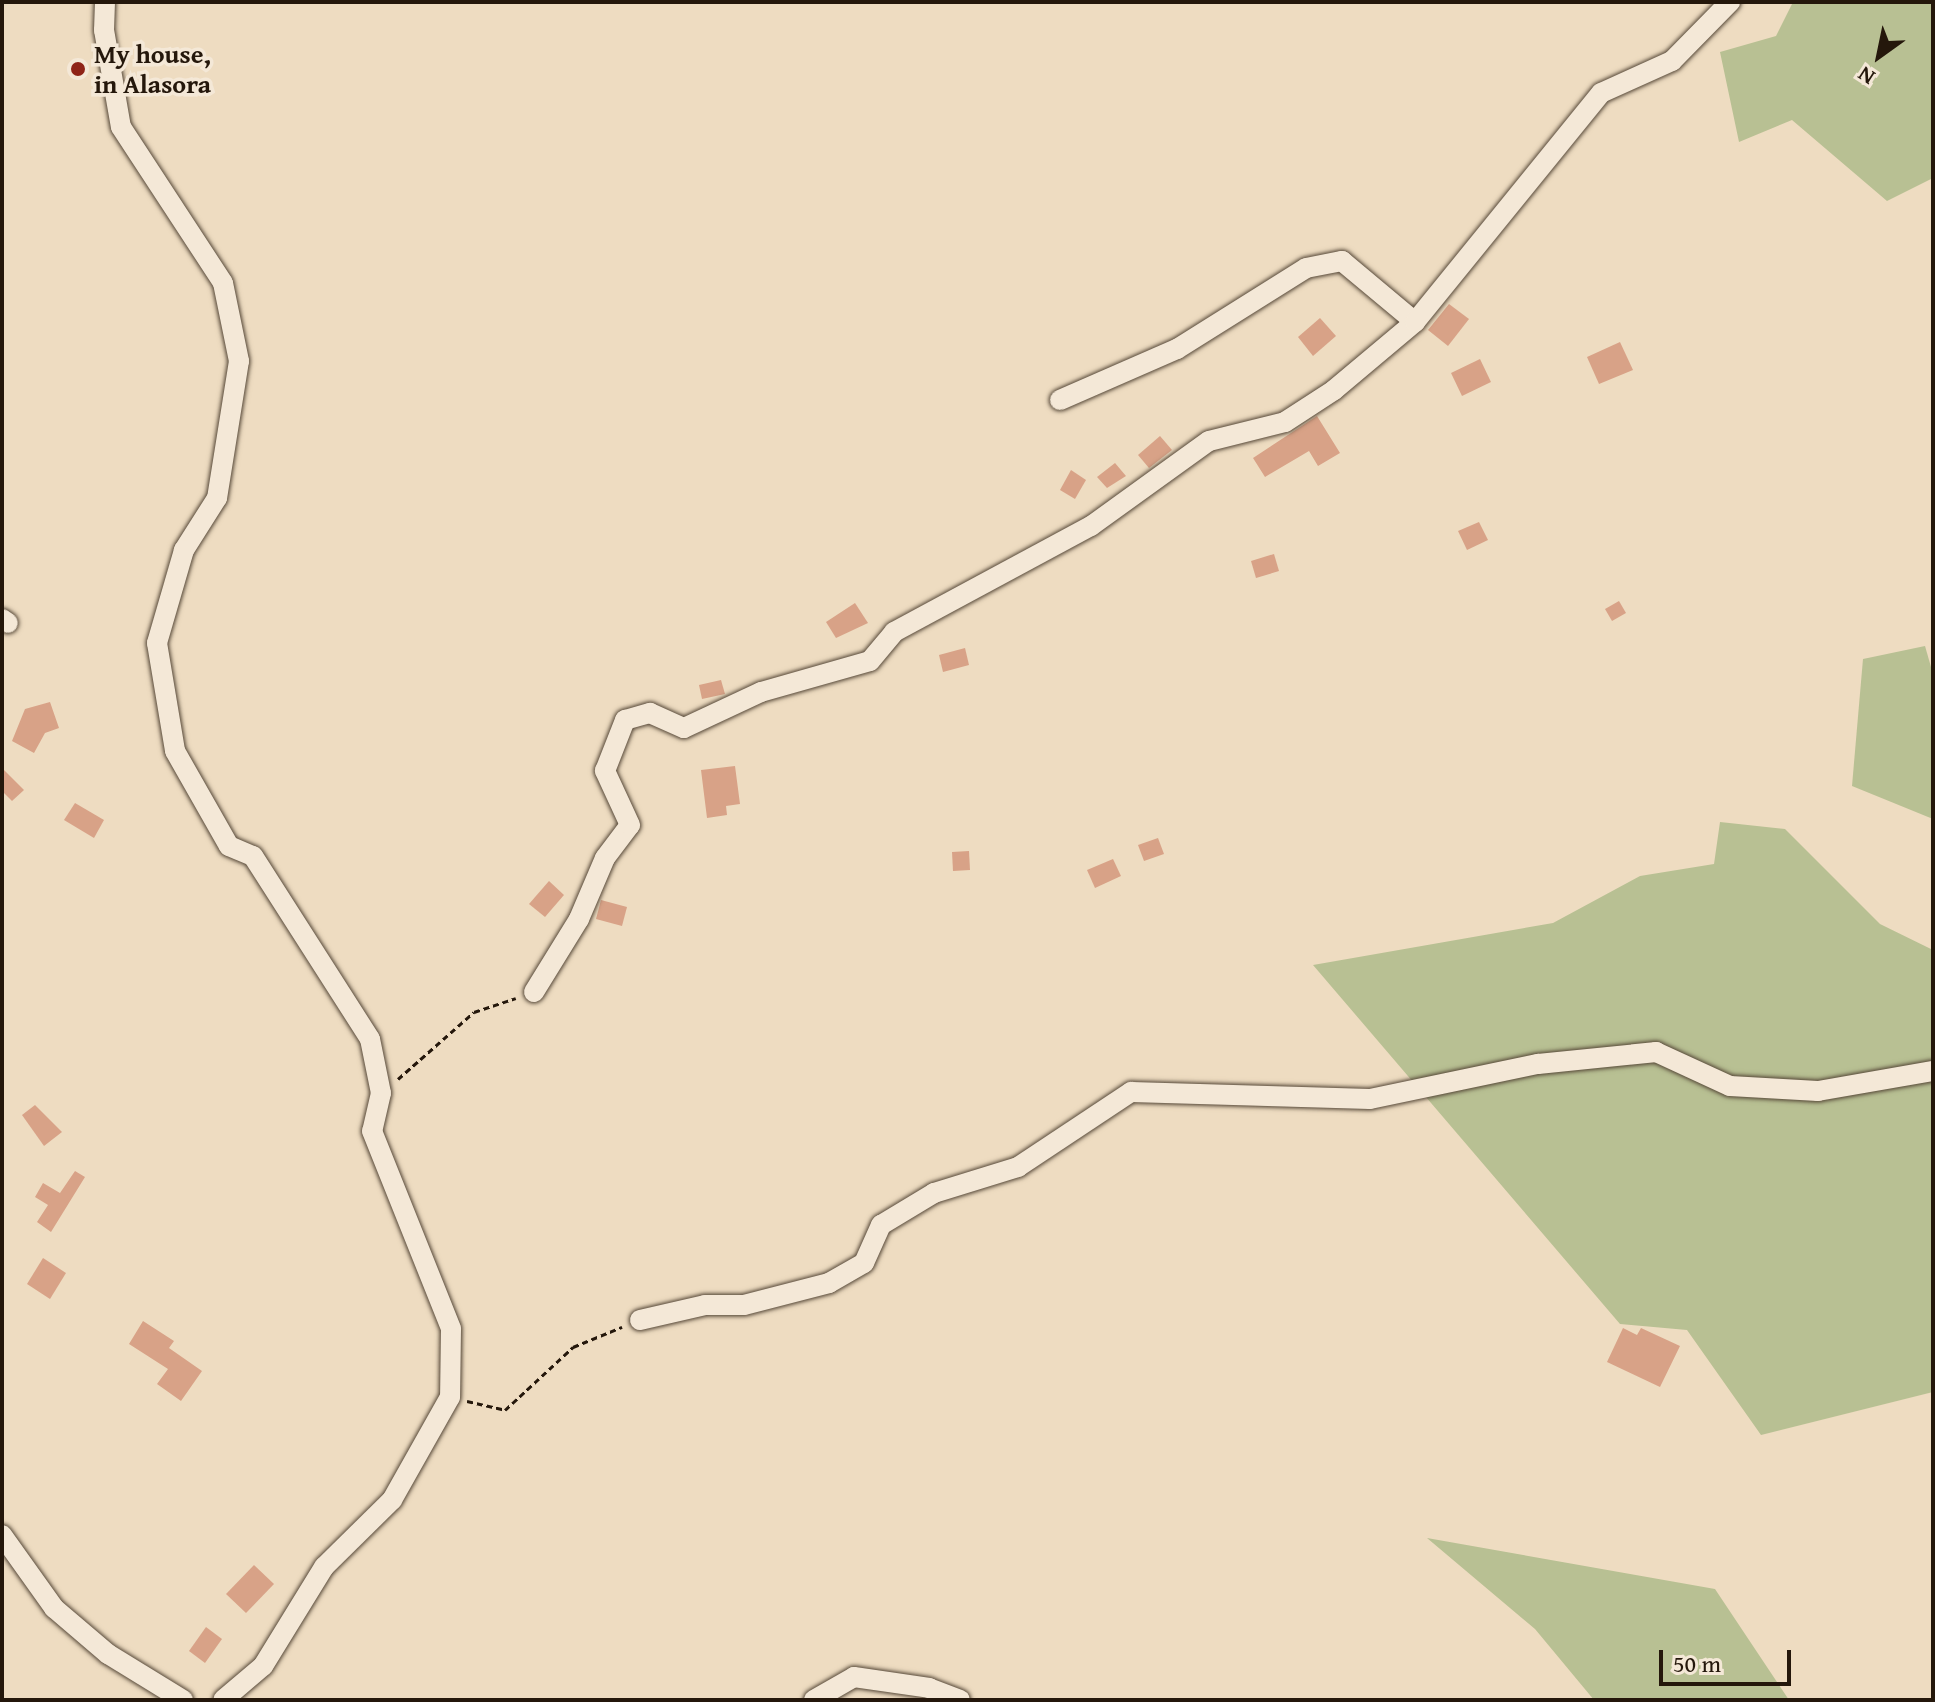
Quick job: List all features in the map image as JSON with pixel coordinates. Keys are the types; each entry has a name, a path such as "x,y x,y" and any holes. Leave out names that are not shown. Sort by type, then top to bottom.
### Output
{"street":[{"path":"105,2 104,30 121,127 223,283 239,361 217,498 184,550 157,643 175,751 229,846 253,856 370,1039 381,1093 372,1131 451,1329 450,1397 392,1500 324,1567 263,1666 223,1700"},
{"path":"534,992 579,919 605,858 630,825 605,771 625,720 650,713 684,728 761,692 870,661 894,632 1091,526 1209,441 1285,422 1334,390 1415,322 1601,93 1672,61 1730,2"},
{"path":"1060,400 1177,349 1306,268 1342,261 1415,322"},
{"path":"640,1320 705,1305 744,1305 829,1283 864,1263 881,1225 934,1193 1018,1167 1131,1092 1370,1099 1538,1064 1656,1052 1730,1086 1818,1091 1933,1071"},
{"path":"2,1535 54,1608 108,1654 183,1700"},
{"path":"814,1700 854,1677 929,1688 960,1700"}],"path":[{"path":"381,1093 474,1012 534,992"},
{"path":"450,1397 505,1410 573,1347 640,1320"}],"green space":[{"path":"1793,2 1933,2 1933,178 1887,201 1792,120 1739,142 1720,52 1776,36"},
{"path":"1925,646 1933,674 1933,819 1852,786 1863,659"},
{"path":"1720,822 1785,829 1880,924 1933,950 1933,1392 1761,1435 1687,1330 1620,1324 1313,965 1553,923 1640,876 1714,864"},
{"path":"1427,1538 1715,1589 1789,1700 1594,1700 1535,1629"}],"building":[{"path":"1449,304 1469,319 1448,346 1428,330"},
{"path":"1320,318 1336,336 1313,356 1298,337"},
{"path":"1620,342 1633,370 1599,384 1587,357"},
{"path":"1480,359 1491,382 1462,396 1451,373"},
{"path":"1317,416 1340,453 1318,466 1309,451 1265,477 1253,458"},
{"path":"1160,436 1172,450 1149,468 1138,455"},
{"path":"1115,463 1126,476 1107,488 1097,477"},
{"path":"1071,470 1086,480 1075,499 1060,490"},
{"path":"1479,522 1488,540 1467,550 1458,531"},
{"path":"1274,554 1279,571 1256,578 1251,561"},
{"path":"1619,601 1626,613 1612,621 1605,609"},
{"path":"855,603 868,623 836,638 826,622"},
{"path":"965,648 969,665 943,672 939,655"},
{"path":"721,680 725,694 702,699 699,685"},
{"path":"50,702 59,728 45,733 34,753 12,741 25,709"},
{"path":"735,766 740,804 726,806 727,815 707,818 701,770"},
{"path":"2,768 24,790 12,801 2,791"},
{"path":"75,803 104,820 94,838 64,820"},
{"path":"1158,838 1164,854 1144,861 1138,845"},
{"path":"969,851 970,870 953,871 952,852"},
{"path":"1113,859 1121,876 1095,888 1087,870"},
{"path":"549,881 564,895 545,917 529,904"},
{"path":"601,900 627,907 622,926 596,919"},
{"path":"35,1105 62,1132 44,1146 22,1115"},
{"path":"75,1171 85,1177 51,1232 37,1222 48,1205 35,1197 43,1183 60,1193"},
{"path":"43,1258 66,1273 50,1299 27,1284"},
{"path":"143,1321 174,1341 169,1348 202,1371 181,1401 157,1384 168,1369 129,1344"},
{"path":"1623,1328 1637,1335 1641,1328 1680,1346 1660,1387 1607,1362"},
{"path":"254,1565 274,1584 246,1613 226,1594"},
{"path":"206,1627 222,1639 205,1663 189,1651"}],"place":[{"name":"My house, in Alasora","path":"78,69"}]}
